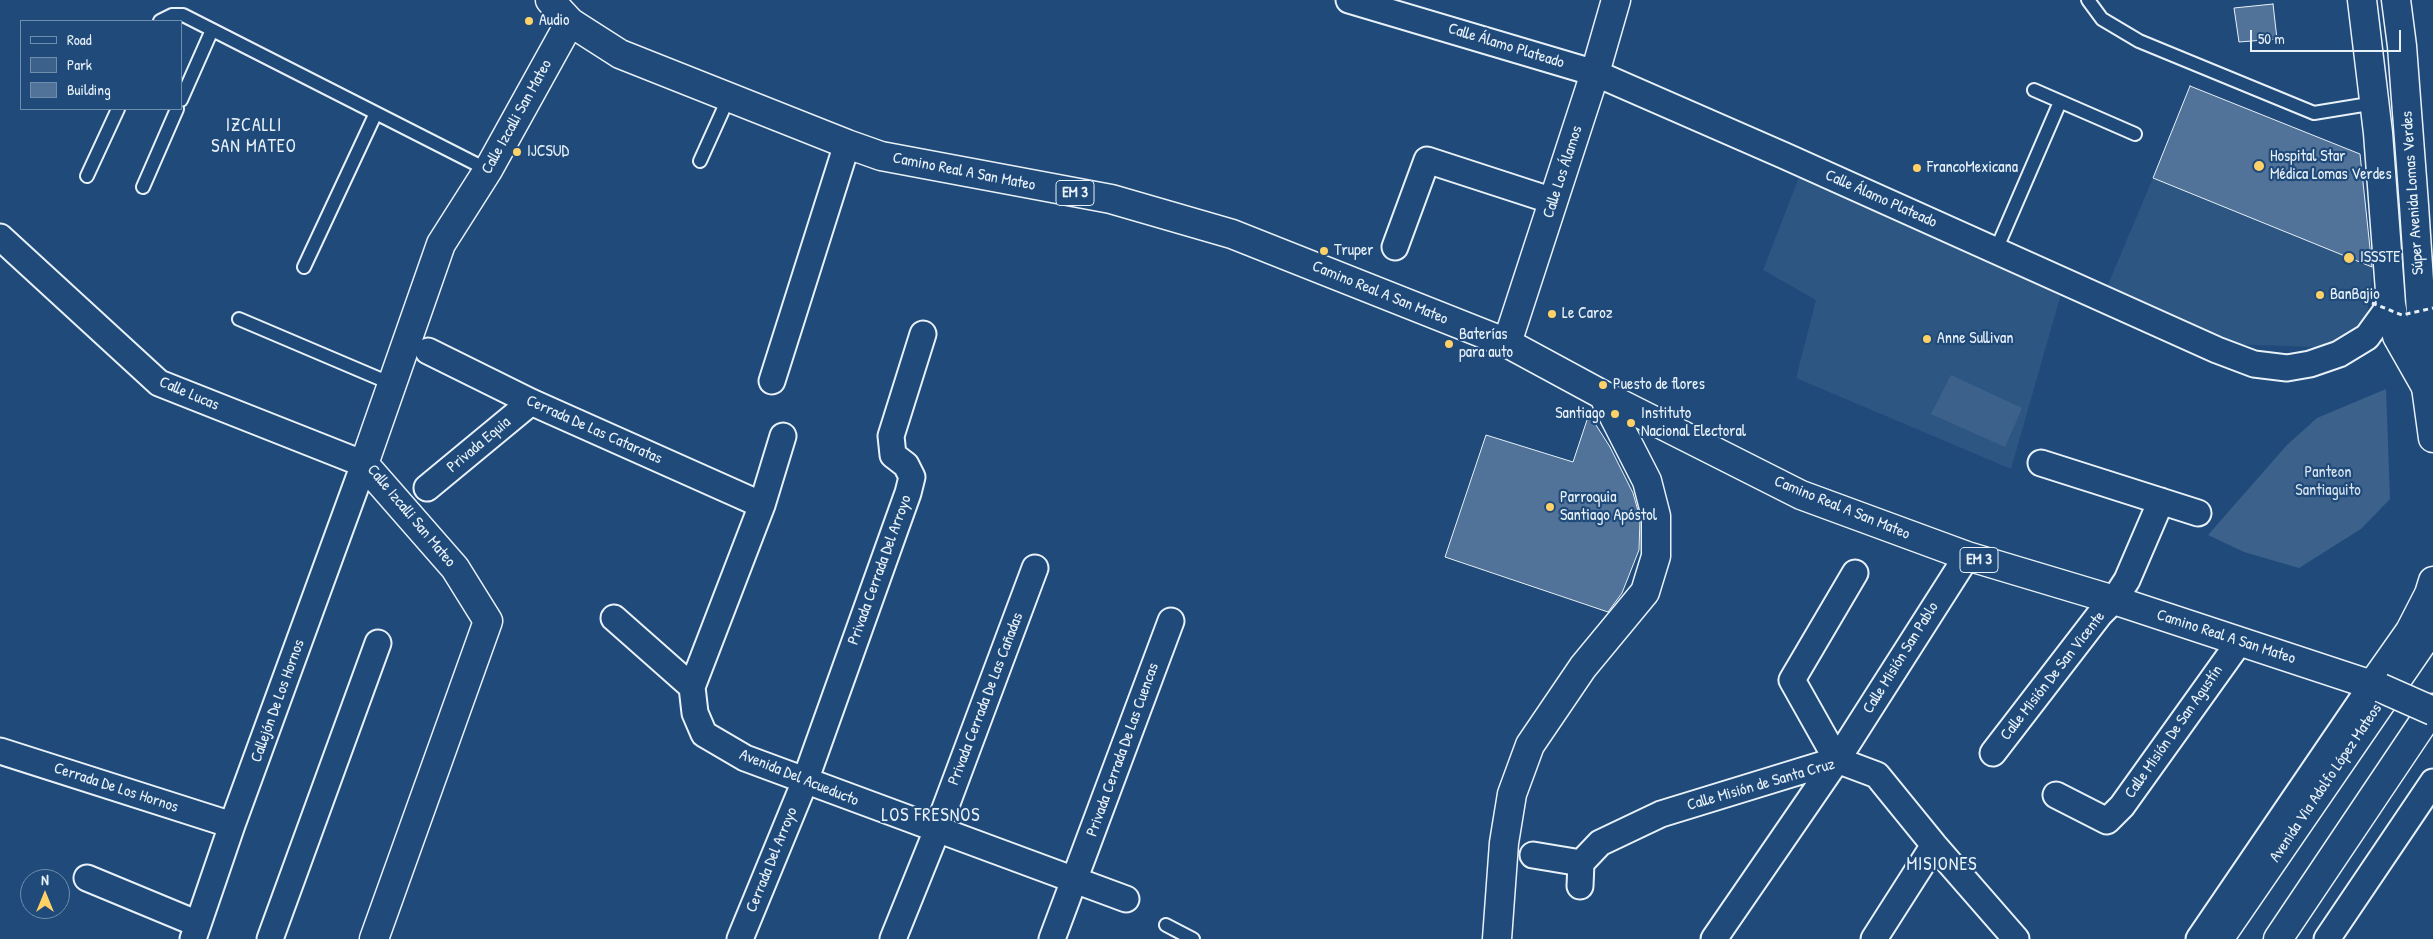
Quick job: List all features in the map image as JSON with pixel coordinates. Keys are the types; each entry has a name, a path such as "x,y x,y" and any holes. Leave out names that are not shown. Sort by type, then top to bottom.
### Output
{"main road":[{"name":"Camino Real A San Mateo","path":"550,0 570,22 620,54 728,99 847,144 880,156 1111,199 1232,234 1507,343 1603,395 1801,495 1967,556 2114,600 2377,687 2420,698 2433,709"},
{"name":"Calle Los Álamos","path":"1507,343 1595,73 1616,0"},
{"name":"Súper Avenida Lomas Verdes","path":"2362,0 2375,103 2382,304 2397,336 2426,387"},
{"name":"Súper Avenida Lomas Verdes","path":"2396,0 2402,46 2413,185 2426,387 2433,438"},
{"name":"Calle Izcalli San Mateo","path":"374,939 488,621 455,568 364,464 440,244 488,170 570,22"},
{"path":"1497,939 1504,843 1512,794 1530,745 1583,667 1645,592 1656,556 1656,516 1647,481 1603,395"},
{"path":"2377,687 2410,631 2429,594 2433,581"},
{"name":"Avenida Via Adolfo López Mateos","path":"2219,939 2433,627"},
{"path":"2278,939 2433,709"}],"street":[{"name":"Calle Álamo Plateado","path":"1349,0 1595,73 1996,250 2216,350 2254,364 2287,368 2310,364 2338,354 2367,337 2382,304"},
{"path":"772,381 847,144"},
{"path":"1395,247 1427,160 1554,201"},
{"name":"Calle Lucas","path":"0,237 159,383 364,464"},
{"name":"Privada Cerrada Del Arroyo","path":"805,781 908,493 912,477 906,465 893,455 891,436 923,334"},
{"name":"Cerrada De Las Cataratas","path":"428,351 531,402 762,505"},
{"name":"Privada Equia","path":"427,488 531,402"},
{"name":"Avenida Del Acueducto","path":"783,436 762,505 692,687 695,712 704,734 745,758 1126,899"},
{"path":"2041,463 2198,513"},
{"name":"Callejón De Los Hornos","path":"196,932 232,825 364,464"},
{"name":"Calle Misión De San Vicente","path":"1993,753 2100,614 2114,600 2127,580 2161,501"},
{"name":"Calle Misión San Pablo","path":"1714,939 1836,760 1967,556"},
{"name":"Privada Cerrada De Las Cañadas","path":"893,939 937,830 1035,568"},
{"path":"1836,760 1792,680 1855,573"},
{"path":"614,618 692,687"},
{"name":"Privada Cerrada De Las Cuencas","path":"1052,939 1171,621"},
{"name":"Calle Misión De San Agustín","path":"2056,795 2107,821 2122,806 2240,641"},
{"path":"270,939 378,642"},
{"name":"Avenida Via Adolfo López Mateos","path":"2200,939 2377,687"},
{"name":"Cerrada De Los Hornos","path":"0,752 232,825"},
{"name":"Calle Misión de Santa Cruz","path":"1533,855 1580,874 1600,842 1662,814 1836,760 1877,774 1934,844 2016,939"},
{"name":"Cerrada Del Arroyo","path":"740,939 805,781"},
{"path":"2327,939 2433,782"},
{"path":"1874,939 1934,844"},
{"path":"87,878 196,932"}],"lane":[{"path":"2088,0 2102,19 2139,41 2314,112 2375,103"},
{"path":"162,20 172,15 183,15 488,170"},
{"path":"182,98 212,30"},
{"path":"2034,90 2136,134"},
{"path":"700,161 728,99"},
{"path":"1996,250 2060,102"},
{"path":"87,176 118,110"},
{"path":"143,187 177,110"},
{"path":"304,267 375,114"},
{"path":"239,319 392,384"},
{"path":"1166,925 1193,939"}],"path":[{"path":"2382,304 2402,315 2433,308"}],"shaded area":[{"name":"Anne Sullivan","path":"1803,167 2061,294 2011,469 1796,378 1816,300 1763,270"},
{"path":"2153,178 2373,267 2367,315 2356,333 2317,347 2230,344 2189,329 2107,287"}],"green space":[{"path":"1951,375 2022,408 2005,447 1931,414"},
{"name":"Panteon Santiaguito","path":"2386,389 2390,499 2361,529 2299,568 2244,552 2208,535 2287,445 2317,418"}],"building":[{"path":"2273,4 2277,39 2239,42 2234,8"},
{"name":"Hospital Star Médica Lomas Verdes","path":"2190,86 2360,154 2372,267 2153,178"},
{"name":"Parroquia Santiago Apóstol","path":"1589,414 1610,447 1633,493 1640,518 1639,550 1622,593 1608,612 1445,557 1486,435 1573,462"}],"place":[{"name":"Audio","path":"529,21"},
{"name":"IJCSUD","path":"517,152"},
{"name":"Hospital Star Médica Lomas Verdes","path":"2259,166"},
{"name":"FrancoMexicana","path":"1917,168"},
{"name":"Truper","path":"1324,251"},
{"name":"ISSSTE","path":"2349,258"},
{"name":"BanBajio","path":"2320,295"},
{"name":"Le Caroz","path":"1552,314"},
{"name":"Anne Sullivan","path":"1927,339"},
{"name":"Baterías para auto","path":"1449,344"},
{"name":"Puesto de flores","path":"1603,385"},
{"name":"Santiago","path":"1615,414"},
{"name":"Instituto Nacional Electoral","path":"1631,423"},
{"name":"Parroquia Santiago Apóstol","path":"1550,507"}],"district":[{"name":"IZCALLI SAN MATEO","path":"254,136"},
{"name":"LOS FRESNOS","path":"931,816"},
{"name":"MISIONES","path":"1942,865"}]}
